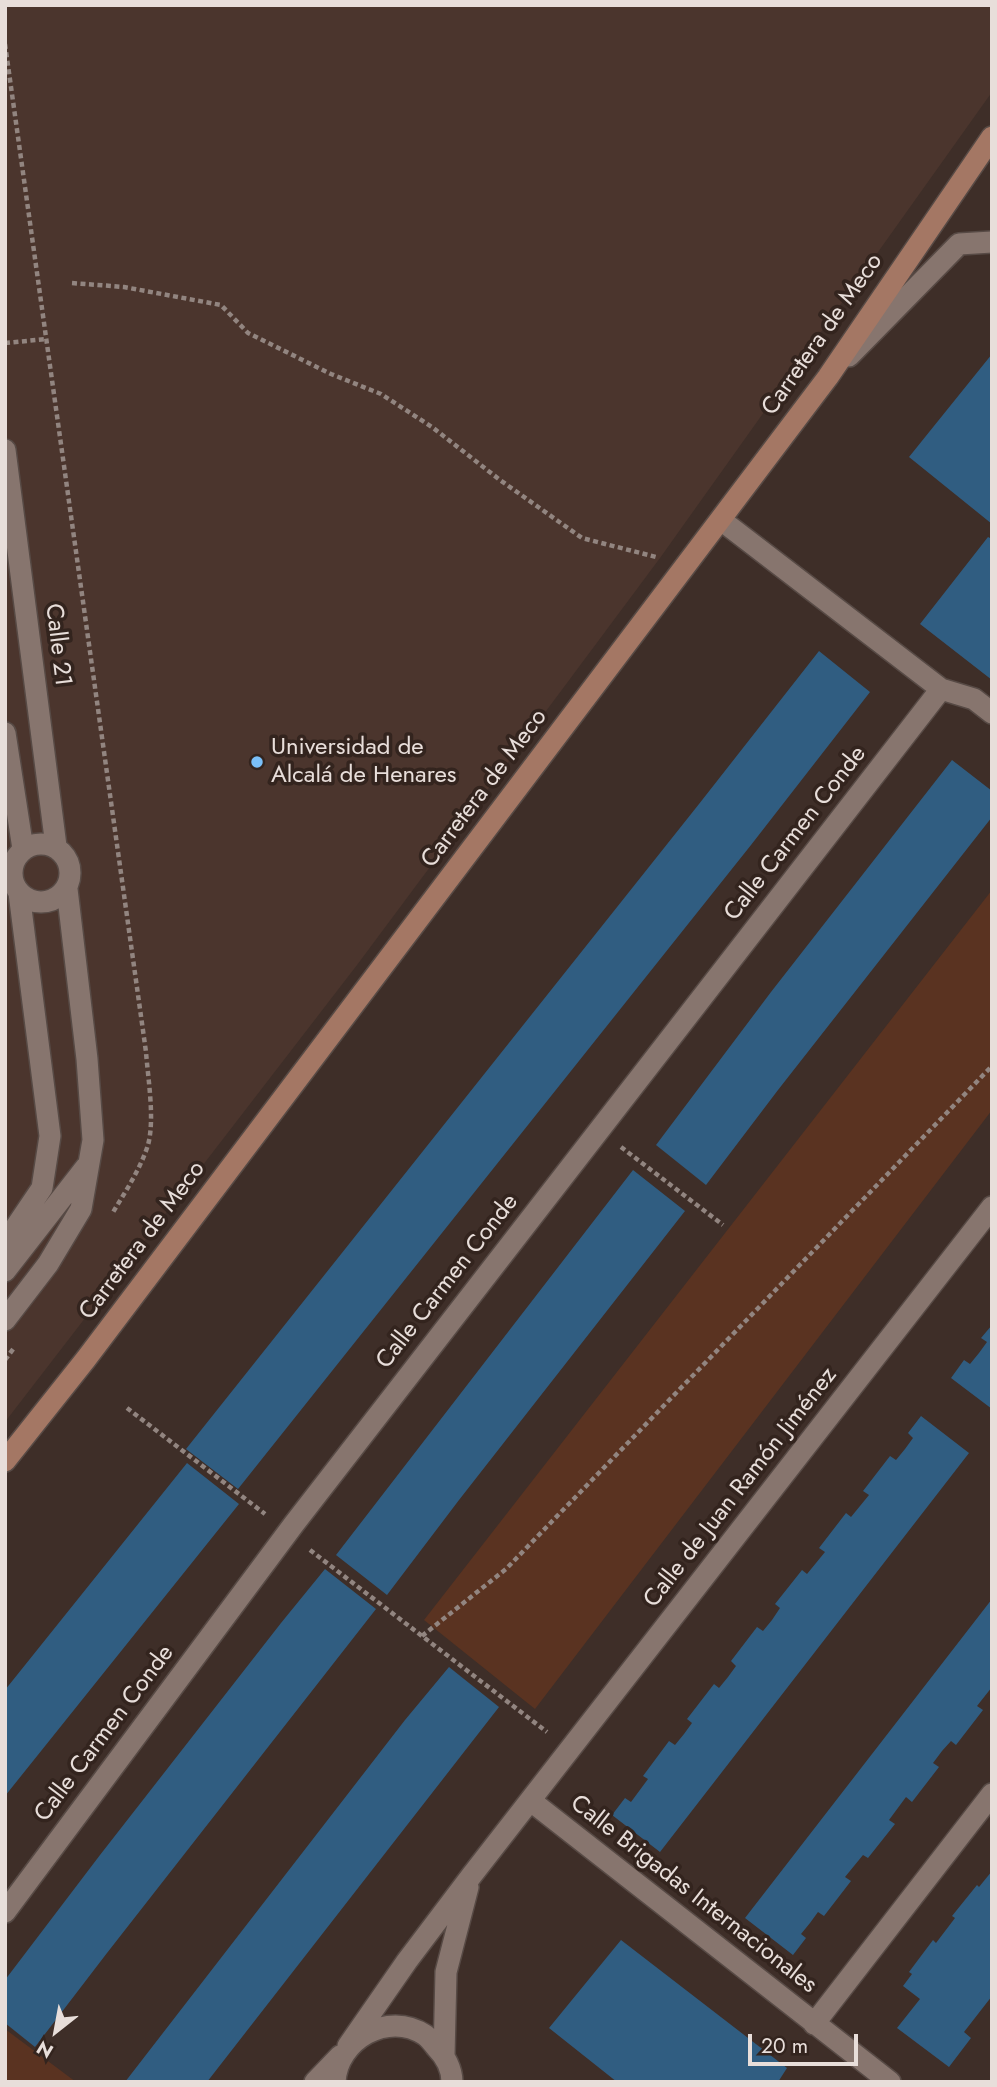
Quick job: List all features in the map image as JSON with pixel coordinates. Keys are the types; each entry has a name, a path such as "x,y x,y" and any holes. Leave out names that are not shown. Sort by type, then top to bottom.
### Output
{"street":[{"name":"Carretera de Meco","path":"5,1461 86,1359 828,377 992,137"},
{"path":"828,377 958,244 992,242"},
{"name":"Calle 21","path":"5,450 56,846"},
{"path":"721,520 941,689 974,699 992,713"},
{"name":"Calle Carmen Conde","path":"5,1912 288,1532 941,689"},
{"path":"5,733 23,849"},
{"path":"5,1320 48,1264 80,1209 93,1140 87,1059 67,889 72,874 67,858 56,846 45,843 33,844 23,849 14,861 12,882 50,1136 42,1188 7,1238"},
{"path":"12,882 30,901 44,903 57,898 67,889"},
{"path":"5,1270 89,1163"},
{"name":"Calle de Juan Ramón Jiménez","path":"346,2049 471,1875 992,1207"},
{"path":"814,2024 992,1794"},
{"name":"Calle Brigadas Internacionales","path":"531,1801 890,2082"},
{"path":"444,2056 446,1972 471,1875"},
{"path":"316,2082 346,2049 366,2032 389,2026 413,2029 426,2036 444,2056 452,2082"},
{"path":"335,2082 339,2061 346,2049"}],"path":[{"path":"5,44 146,1052 150,1104 148,1143 137,1173 109,1218"},
{"path":"72,283 124,287 221,305 248,333 331,374 381,394 432,427 500,480 582,538 660,558"},
{"path":"5,343 47,339"},
{"path":"422,1636 506,1569 992,1066"},
{"path":"599,1130 723,1225"},
{"path":"5,1360 21,1339"},
{"path":"127,1408 570,1750"}],"shaded area":[{"name":"Universidad de Alcalá de Henares","path":"5,5 992,5 992,92 660,558 357,965 5,1422"},
{"path":"992,890 992,1110 535,1709 424,1620"},
{"path":"5,2029 76,2082 5,2082"}],"building":[{"path":"992,354 992,524 909,457"},
{"path":"988,537 992,539 992,680 920,624"},
{"path":"819,651 870,692 238,1489 186,1449"},
{"path":"952,760 992,791 992,817 706,1185 656,1145"},
{"path":"633,1170 685,1211 387,1595 336,1555"},
{"path":"992,1325 992,1409 951,1378 964,1360 970,1364 979,1353 987,1342 981,1338"},
{"path":"921,1416 969,1453 660,1852 612,1815 625,1798 631,1802 648,1779 643,1776 669,1741 675,1745 692,1723 687,1719 714,1684 719,1688 736,1666 731,1661 757,1627 763,1631 780,1608 775,1604 802,1570 807,1574 825,1552 819,1548 846,1513 851,1517 869,1495 863,1491 890,1456 896,1460 905,1449 913,1438 908,1433"},
{"path":"187,1463 239,1504 5,1796 5,1690"},
{"path":"325,1569 376,1609 35,2047 5,2023 5,1980"},
{"path":"992,1599 992,1687 977,1706 983,1710 956,1745 951,1741 942,1751 933,1763 939,1767 912,1802 906,1797 889,1820 895,1824 868,1858 863,1855 845,1877 851,1881 824,1916 818,1912 801,1934 806,1938 793,1955 745,1918"},
{"path":"449,1667 499,1707 207,2082 125,2082 405,1720"},
{"path":"992,1871 992,1996 964,2032 971,2038 949,2067 897,2028 920,1999 903,1986 912,1974 909,1972 933,1940 936,1943 955,1918 952,1916"},
{"path":"621,1940 787,2068 778,2082 617,2082 549,2028"}],"place":[{"name":"Universidad de Alcalá de Henares","path":"257,762"}]}
